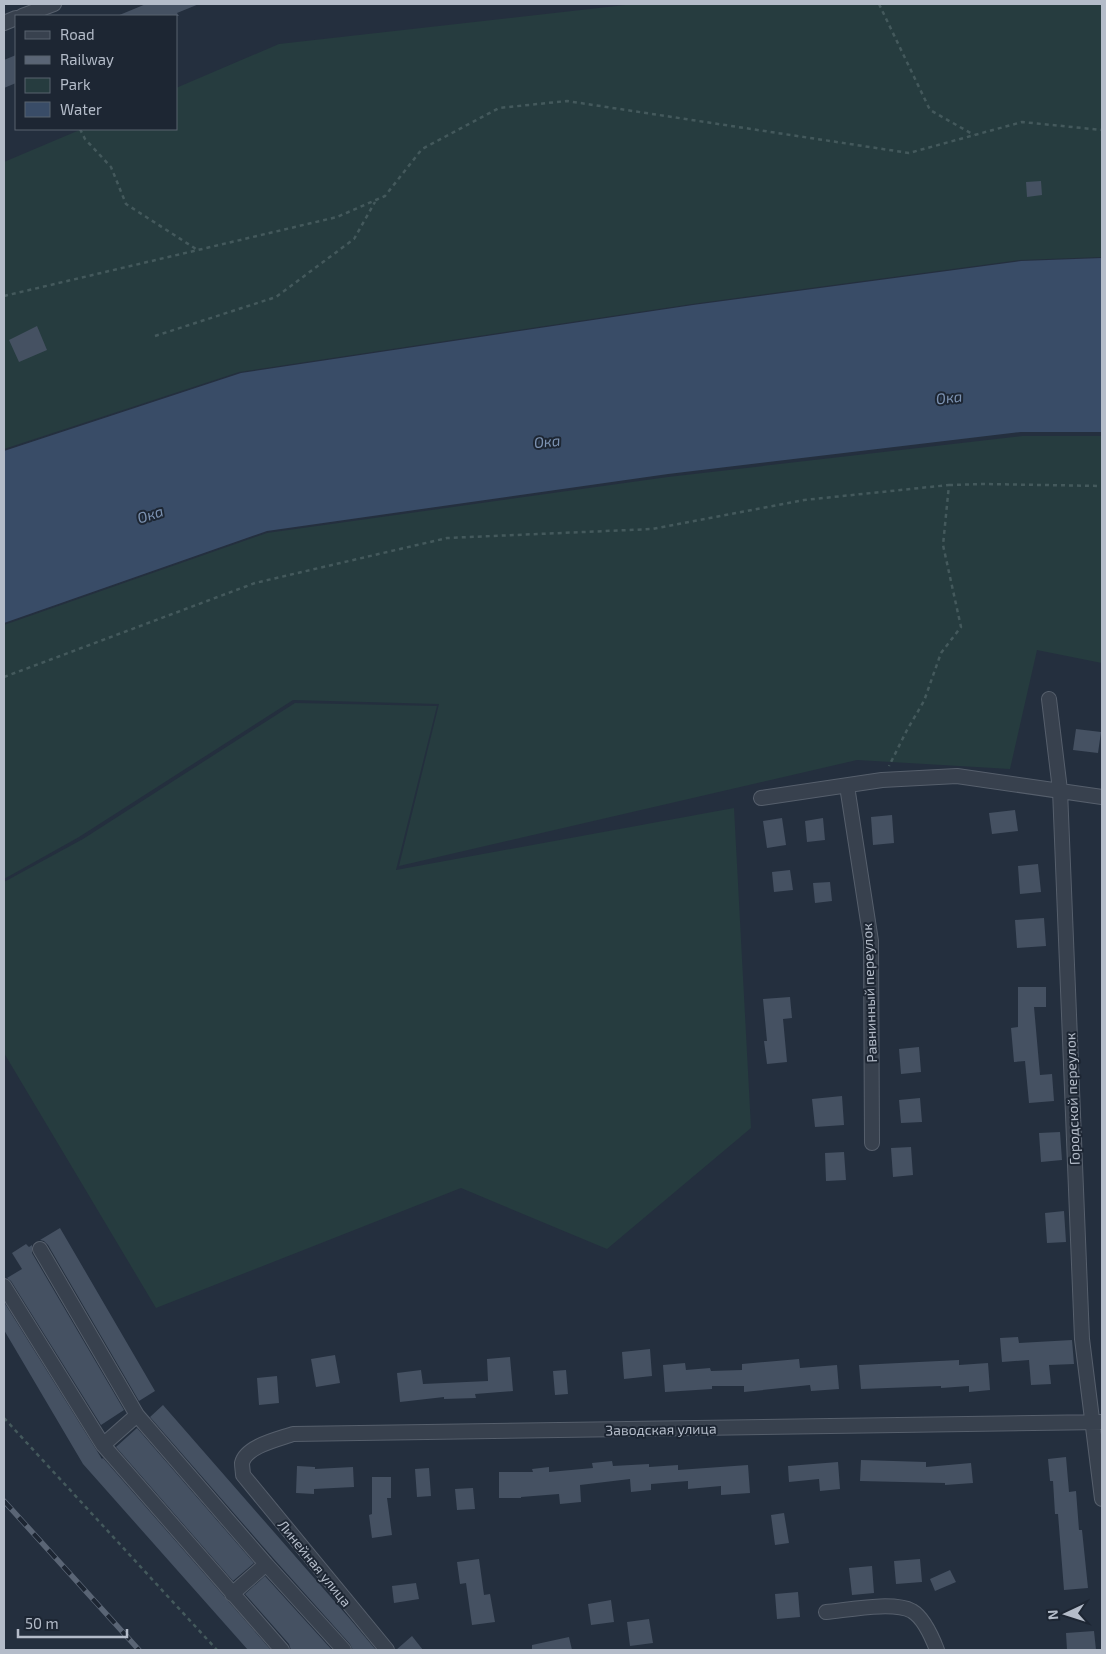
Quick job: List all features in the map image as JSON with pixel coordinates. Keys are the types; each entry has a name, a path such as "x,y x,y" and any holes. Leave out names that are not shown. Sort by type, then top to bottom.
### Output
{"street":[{"path":"25,15 54,4"},
{"name":"Городской переулок","path":"1050,700 1060,790 1082,1339 1097,1422 1102,1499"},
{"path":"761,798 882,780 956,776 1102,797"},
{"name":"Равнинный переулок","path":"847,786 870,941 872,1143"},
{"path":"40,1249 137,1415 266,1564 344,1650"},
{"path":"4,1286 103,1445 282,1650"},
{"path":"103,1445 137,1415"},
{"name":"Заводская улица","path":"243,1476 242,1464 248,1453 264,1444 293,1434 1097,1422"},
{"name":"Линейная улица","path":"243,1476 387,1650"},
{"path":"232,1594 266,1564"},
{"path":"826,1612 898,1606 913,1612 925,1625 937,1650"}],"path":[{"path":"879,4 930,110 975,135"},
{"path":"4,296 336,217 385,196 422,149 499,108 567,101 909,154 1022,122 1102,130"},
{"path":"80,130 85,139 111,167 126,204 196,249"},
{"path":"155,336 276,297 354,239 375,200"},
{"path":"4,677 255,583 447,538 652,529 804,500 949,485 1102,486"},
{"path":"882,780 924,701 941,653 961,627 943,545 949,485"},
{"path":"4,1418 217,1650"}],"green space":[{"path":"634,4 1102,4 1102,257 1020,260 692,304 239,372 4,449 4,162 80,130 178,130 178,87 279,44"},
{"path":"1022,436 1102,436 1102,663 1037,650 1010,769 857,760 399,866 439,704 293,700 79,837 4,879 4,625 267,533 668,477"},
{"path":"295,703 437,706 396,870 734,808 751,1128 607,1249 461,1188 156,1308 4,1053 4,882 83,839"}],"water":[{"name":"Ока","path":"1102,258 1102,432 1021,432 668,474 267,531 4,623 4,451 241,373 693,305 1021,261"}],"building":[{"path":"146,4 199,4 177,13 179,16 119,15"},
{"path":"15,55 15,83 4,88 4,60"},
{"path":"1041,181 1042,195 1027,197 1026,182"},
{"path":"37,326 47,350 19,362 9,340"},
{"path":"1076,729 1101,732 1098,753 1073,750"},
{"path":"1015,810 1018,831 992,834 989,813"},
{"path":"892,815 894,843 873,845 871,817"},
{"path":"782,818 786,845 767,848 763,821"},
{"path":"823,818 825,840 807,842 805,821"},
{"path":"1038,864 1041,892 1020,894 1018,866"},
{"path":"790,870 793,890 774,892 772,872"},
{"path":"830,882 832,901 815,903 813,883"},
{"path":"1044,918 1046,946 1017,948 1015,920"},
{"path":"1018,987 1046,987 1046,1007 1034,1007 1040,1075 1052,1074 1054,1101 1029,1103 1025,1061 1014,1062 1011,1028 1018,1027"},
{"path":"790,997 792,1018 783,1019 787,1062 767,1064 764,1041 767,1041 763,999"},
{"path":"919,1047 921,1072 901,1074 899,1049"},
{"path":"842,1096 844,1125 815,1127 812,1099"},
{"path":"920,1098 922,1122 901,1123 899,1100"},
{"path":"1060,1132 1062,1160 1041,1162 1039,1133"},
{"path":"911,1147 913,1175 893,1177 891,1148"},
{"path":"844,1152 846,1180 826,1181 825,1153"},
{"path":"1064,1211 1066,1242 1047,1243 1045,1213"},
{"path":"60,1228 155,1391 139,1401 48,1245 40,1240"},
{"path":"26,1244 29,1247 32,1245 32,1253 124,1410 101,1425 11,1281 7,1278 22,1269 12,1253"},
{"path":"4,1302 102,1459 271,1650 248,1650 83,1464 4,1330"},
{"path":"1018,1337 1019,1343 1072,1340 1074,1364 1049,1365 1051,1384 1031,1385 1029,1360 1002,1362 1000,1338"},
{"path":"650,1349 652,1376 624,1379 622,1352"},
{"path":"335,1355 340,1383 316,1387 311,1359"},
{"path":"510,1357 513,1391 475,1394 476,1398 444,1399 444,1397 400,1402 397,1373 421,1370 423,1384 488,1381 487,1359"},
{"path":"799,1359 800,1368 837,1365 839,1389 811,1391 810,1385 744,1392 744,1386 712,1386 712,1389 665,1392 663,1365 685,1363 686,1370 710,1368 711,1371 742,1370 742,1364"},
{"path":"959,1360 959,1365 988,1363 990,1390 969,1392 969,1386 861,1389 859,1365"},
{"path":"566,1370 568,1394 555,1395 553,1371"},
{"path":"277,1376 279,1403 259,1405 257,1378"},
{"path":"163,1405 376,1650 353,1650 350,1644 150,1417"},
{"path":"137,1428 254,1563 233,1581 116,1447"},
{"path":"1066,1457 1069,1492 1076,1491 1079,1530 1082,1530 1088,1588 1064,1590 1058,1514 1055,1514 1053,1481 1050,1481 1048,1459"},
{"path":"861,1460 926,1462 926,1467 971,1463 973,1483 945,1485 945,1483 860,1481"},
{"path":"612,1461 613,1466 649,1464 649,1467 678,1465 678,1470 748,1465 750,1493 721,1495 721,1486 688,1489 688,1481 651,1484 651,1490 631,1492 630,1479 580,1485 581,1502 560,1504 559,1494 499,1498 499,1472 533,1472 532,1469 549,1467 549,1472 593,1468 592,1463"},
{"path":"838,1462 840,1489 820,1491 819,1479 789,1482 788,1466"},
{"path":"297,1466 315,1467 315,1469 353,1467 354,1487 314,1489 314,1494 296,1493"},
{"path":"429,1468 431,1496 417,1497 415,1469"},
{"path":"372,1477 391,1477 391,1498 387,1498 392,1535 372,1538 369,1515 372,1514"},
{"path":"473,1488 475,1509 457,1510 455,1489"},
{"path":"784,1513 789,1543 775,1545 771,1515"},
{"path":"479,1559 484,1595 490,1594 495,1622 472,1625 466,1583 460,1584 457,1562"},
{"path":"920,1559 922,1582 896,1584 894,1561"},
{"path":"872,1566 874,1593 852,1595 849,1568"},
{"path":"950,1570 956,1582 935,1591 930,1579"},
{"path":"265,1576 332,1650 291,1650 289,1644 245,1594"},
{"path":"416,1583 419,1599 394,1603 392,1586"},
{"path":"798,1592 800,1617 777,1619 775,1594"},
{"path":"611,1600 614,1622 591,1625 588,1604"},
{"path":"649,1619 653,1643 630,1646 627,1622"},
{"path":"1094,1631 1096,1650 1067,1650 1066,1633"},
{"path":"412,1636 423,1650 396,1650"},
{"path":"569,1637 572,1650 532,1650 532,1645"}],"railway":[{"path":"4,1501 139,1650"}]}
